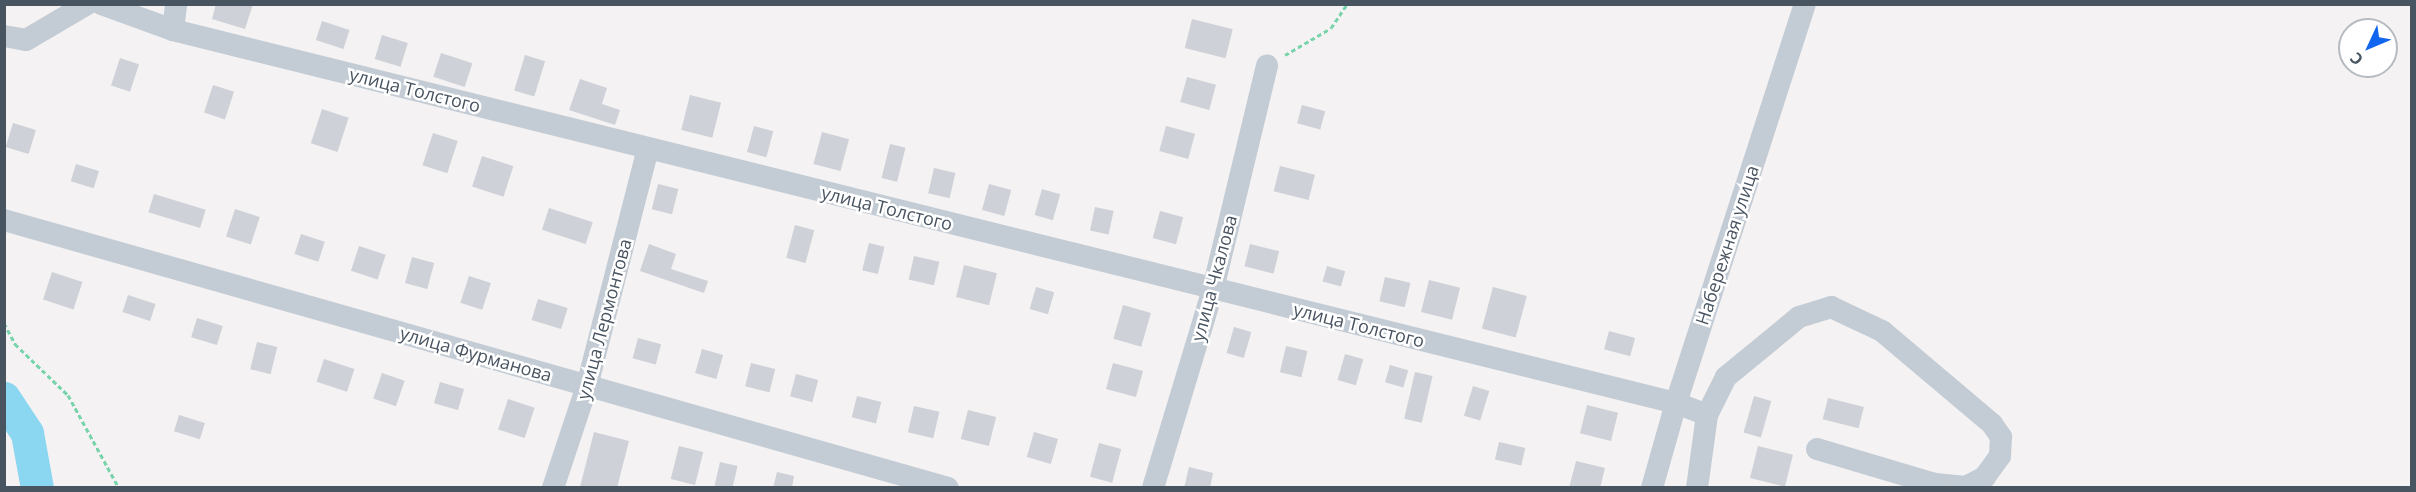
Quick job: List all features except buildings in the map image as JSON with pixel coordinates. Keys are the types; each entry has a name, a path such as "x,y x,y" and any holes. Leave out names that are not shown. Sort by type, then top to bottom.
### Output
{"street":[{"path":"4,36 26,40 87,4"},
{"name":"улица Толстого","path":"101,4 173,30 1676,404 1707,415"},
{"path":"173,30 176,4"},
{"name":"Набережная улица","path":"1652,488 1676,404 1805,4"},
{"name":"улица Чкалова","path":"1153,488 1213,289 1267,65"},
{"name":"улица Лермонтова","path":"553,488 587,386 648,149"},
{"name":"улица Фурманова","path":"4,220 948,488"},
{"path":"1696,488 1707,415 1726,377 1798,317 1831,307 1882,331 1992,424 2001,437 2000,456 1985,477 1965,488 1935,484 1817,449"}],"path":[{"path":"1267,65 1331,28 1347,4"},
{"path":"4,323 15,344 68,395 119,488"}],"waterway":[{"path":"4,398 27,433 37,488"}]}
